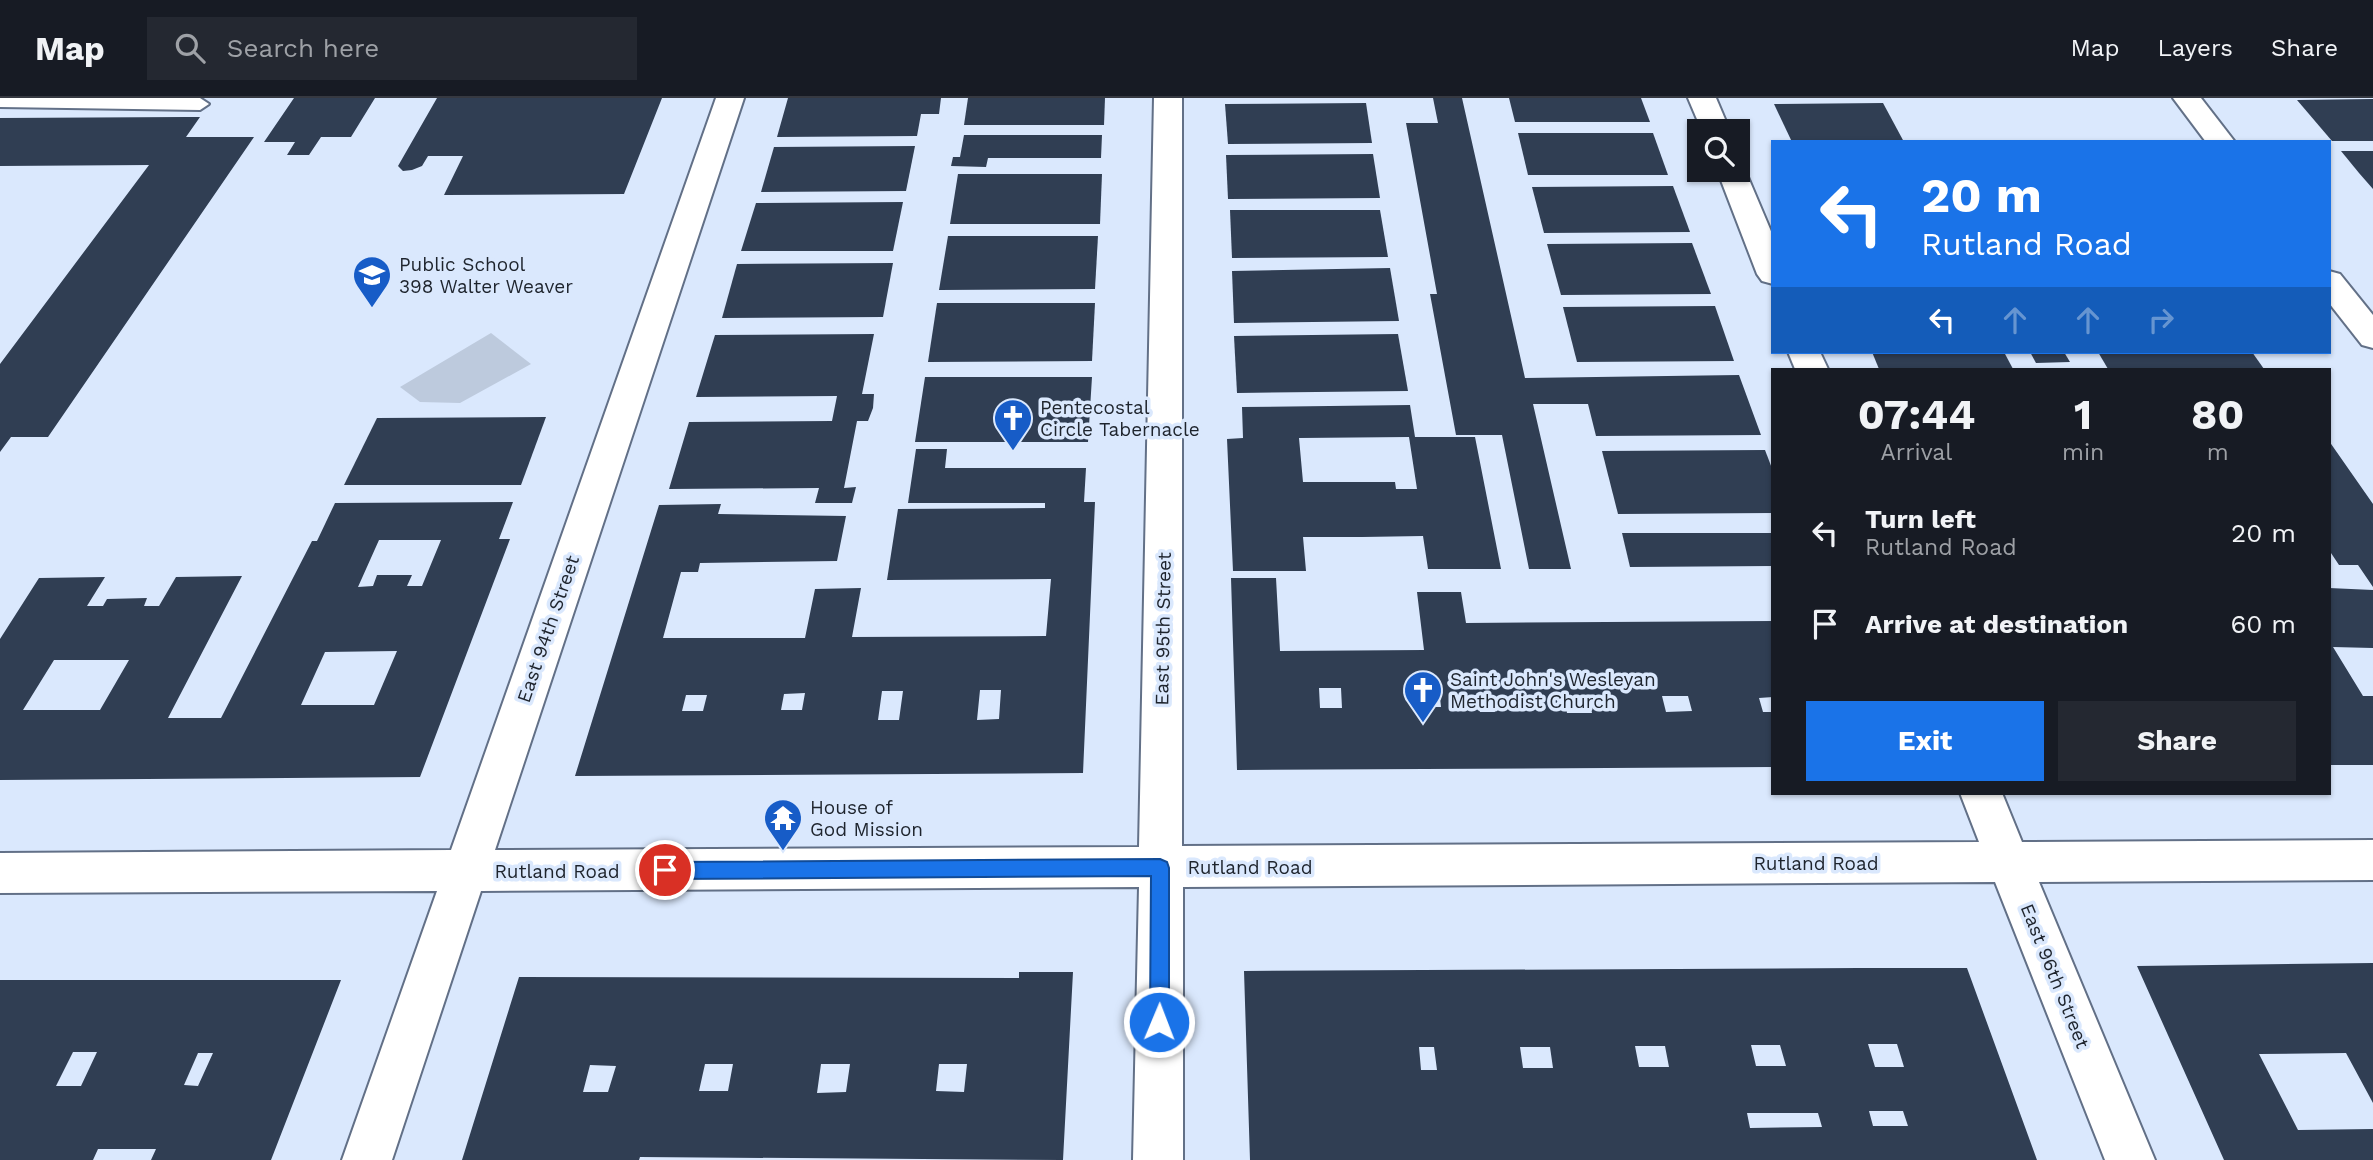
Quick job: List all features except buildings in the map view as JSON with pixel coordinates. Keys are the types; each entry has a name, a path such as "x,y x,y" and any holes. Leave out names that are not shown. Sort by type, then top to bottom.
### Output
{"street":[{"name":"East 94th Street","path":"367,1160 730,98"},
{"name":"East 95th Street","path":"1158,1160 1168,98"},
{"path":"1702,98 1711,119"},
{"path":"2187,98 2219,140"},
{"path":"1736,182 1771,269"},
{"path":"2331,284 2373,337"},
{"name":"East 96th Street","path":"1982,795 2130,1160"},
{"name":"Rutland Road","path":"0,873 2373,860"}],"lane":[{"path":"0,101 200,104"}],"shaded area":[{"path":"491,333 531,364 460,403 420,402 400,387"}],"place":[{"name":"Public School 398 Walter Weaver","path":"372,309"},
{"name":"Pentecostal Circle Tabernacle","path":"1013,452"},
{"name":"Saint John's Wesleyan Methodist Church","path":"1423,724"},
{"name":"House of God Mission","path":"783,852"}],"route":[{"path":"665,870 1160,868 1159,1022"}]}
